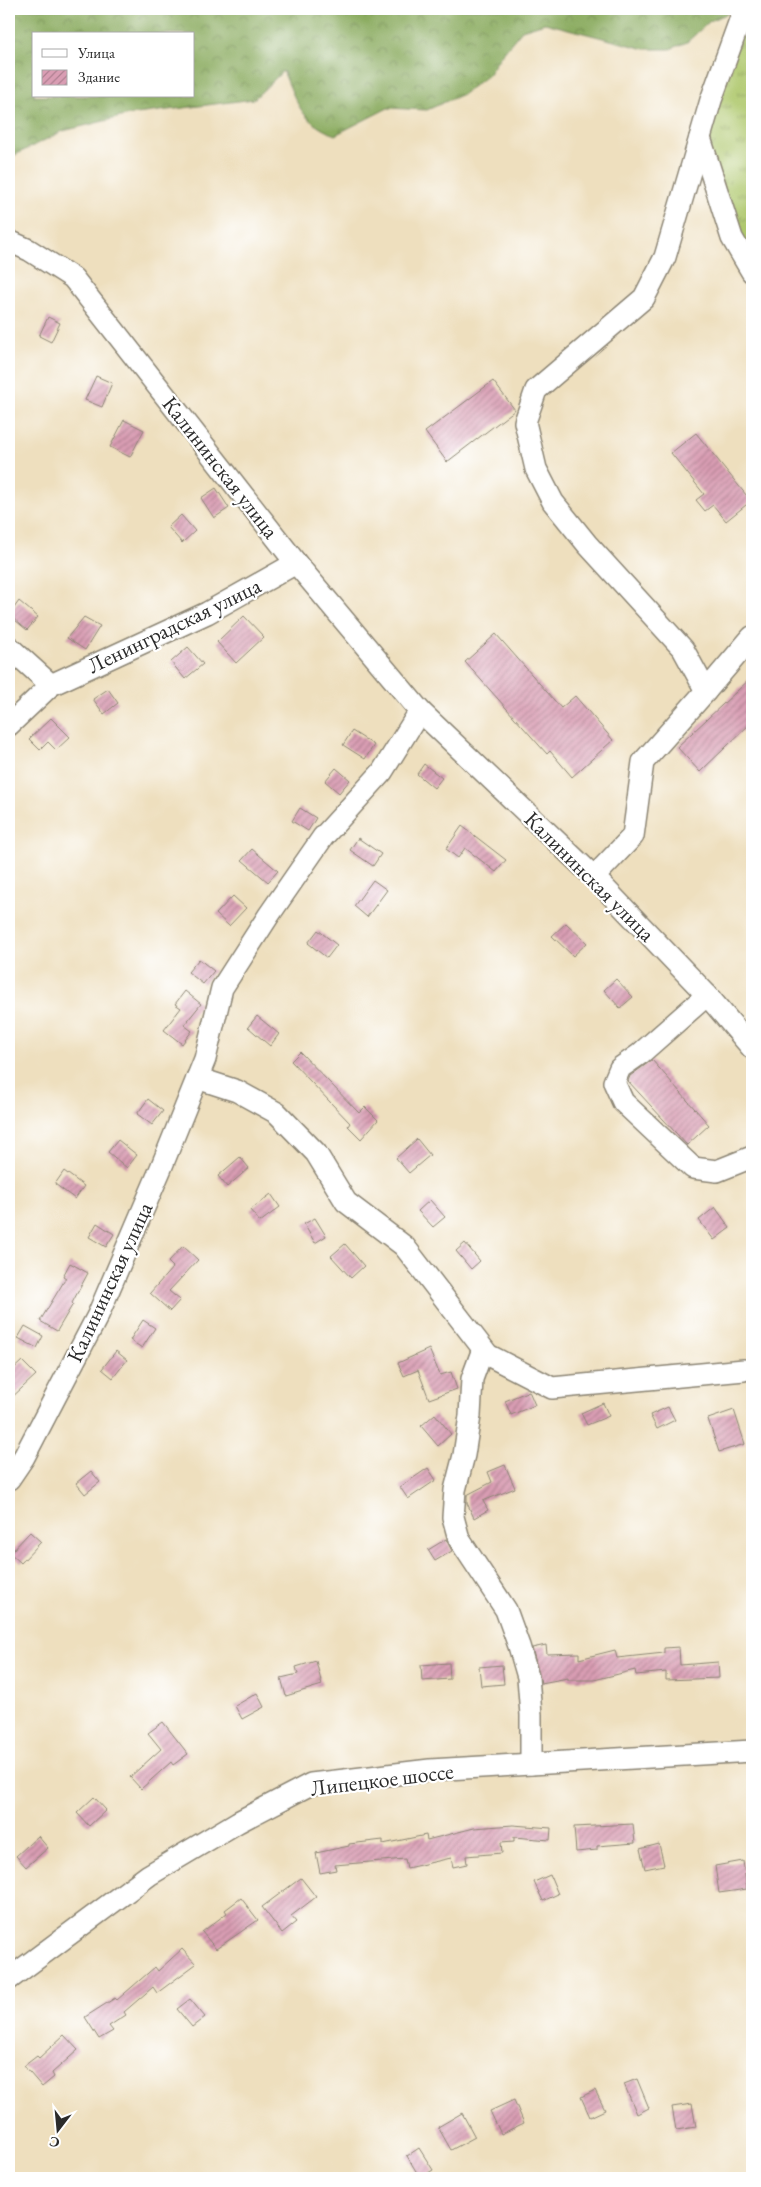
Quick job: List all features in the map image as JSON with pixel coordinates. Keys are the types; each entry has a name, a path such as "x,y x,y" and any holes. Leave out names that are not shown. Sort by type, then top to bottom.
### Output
{"street":[{"path":"706,691 684,649 587,544 553,502 536,469 525,422 536,390 644,298 665,257 711,100 744,9"},
{"path":"700,138 732,238 752,272"},
{"name":"Калининская улица","path":"9,241 29,250 73,278 296,562 420,711 594,876 707,995 752,1048"},
{"name":"Ленинградская улица","path":"9,725 51,685 207,613 296,562"},
{"path":"594,876 633,836 643,762 752,637"},
{"path":"9,647 51,685"},
{"name":"Калининская улица","path":"9,1479 24,1458 98,1315 205,1059 222,988 269,915 324,837 382,772 420,711"},
{"path":"707,995 640,1054 620,1068 614,1082 623,1102 693,1168 717,1171 752,1157"},
{"path":"197,1078 237,1090 276,1112 316,1153 346,1202 404,1246 488,1355 552,1388 744,1370"},
{"path":"483,1349 472,1379 470,1416 464,1455 455,1490 453,1517 460,1539 506,1610 519,1646 528,1677 532,1715 531,1764"},
{"name":"Липецкое шоссе","path":"9,1979 150,1875 238,1822 311,1784 430,1770 752,1752"}],"green space":[{"path":"9,9 738,9 710,21 687,42 670,49 645,49 545,23 522,30 488,75 463,94 427,110 388,108 335,135 314,124 307,117 297,102 283,71 254,99 129,115 63,131 9,158"},
{"path":"752,9 752,272 700,138"}],"building":[{"path":"48,317 60,323 51,342 39,336"},
{"path":"96,376 112,383 102,407 85,400"},
{"path":"493,381 515,410 447,462 425,432"},
{"path":"124,420 144,430 130,457 110,447"},
{"path":"696,433 751,501 726,521 713,505 705,511 696,500 704,494 671,453"},
{"path":"216,488 229,508 214,518 201,498"},
{"path":"181,515 195,531 182,543 168,527"},
{"path":"19,601 38,617 27,630 9,615"},
{"path":"244,616 264,637 236,663 217,642"},
{"path":"84,617 100,626 85,650 67,638"},
{"path":"496,634 561,708 575,696 613,740 572,777 550,751 547,754 465,662"},
{"path":"188,647 203,664 185,679 171,662"},
{"path":"752,677 752,722 700,772 677,747"},
{"path":"108,689 118,703 104,714 93,699"},
{"path":"51,718 70,737 56,750 48,742 40,750 29,739"},
{"path":"352,731 374,745 365,759 343,745"},
{"path":"424,764 442,778 434,788 417,774"},
{"path":"336,768 350,780 339,793 325,781"},
{"path":"300,808 316,818 308,831 292,821"},
{"path":"462,826 506,860 496,872 465,848 458,858 446,849"},
{"path":"358,838 381,854 373,866 350,850"},
{"path":"252,849 278,871 268,882 242,860"},
{"path":"373,880 387,890 367,917 354,906"},
{"path":"233,896 246,908 229,926 216,914"},
{"path":"566,923 587,943 573,956 552,936"},
{"path":"318,930 337,945 327,958 308,943"},
{"path":"199,959 214,971 203,984 188,972"},
{"path":"616,979 633,997 620,1008 604,990"},
{"path":"185,991 201,1004 184,1025 192,1031 182,1044 164,1030 181,1008 175,1004"},
{"path":"257,1016 279,1034 270,1046 248,1027"},
{"path":"300,1052 359,1113 365,1107 378,1120 361,1139 348,1126 350,1123 291,1061"},
{"path":"652,1060 709,1125 687,1145 628,1081 630,1076"},
{"path":"148,1099 163,1111 152,1125 137,1114"},
{"path":"417,1139 430,1155 409,1173 396,1158"},
{"path":"118,1140 137,1155 127,1168 108,1152"},
{"path":"240,1157 249,1168 227,1187 218,1176"},
{"path":"64,1171 84,1186 75,1199 55,1184"},
{"path":"271,1194 280,1207 260,1222 250,1210"},
{"path":"430,1200 445,1217 433,1227 418,1211"},
{"path":"715,1207 730,1228 714,1240 699,1220"},
{"path":"315,1218 326,1236 315,1243 304,1224"},
{"path":"97,1223 114,1234 106,1247 89,1237"},
{"path":"465,1243 480,1261 471,1269 456,1251"},
{"path":"345,1244 364,1266 351,1278 331,1256"},
{"path":"183,1246 198,1260 169,1291 180,1300 170,1311 150,1293 173,1267 168,1262"},
{"path":"70,1263 88,1273 57,1331 40,1321 66,1278 63,1276"},
{"path":"143,1320 155,1328 142,1348 130,1340"},
{"path":"25,1326 43,1336 37,1348 18,1338"},
{"path":"429,1349 440,1375 451,1372 457,1389 429,1399 418,1370 404,1376 398,1363"},
{"path":"116,1351 127,1360 113,1378 102,1369"},
{"path":"22,1361 36,1375 9,1400 9,1373"},
{"path":"529,1391 535,1405 511,1415 505,1401"},
{"path":"603,1403 609,1416 587,1425 581,1413"},
{"path":"668,1407 675,1420 657,1429 650,1415"},
{"path":"734,1410 745,1444 719,1452 708,1419"},
{"path":"435,1414 451,1434 438,1446 421,1426"},
{"path":"505,1465 515,1488 483,1501 488,1510 474,1518 467,1503 467,1495 492,1482 488,1472"},
{"path":"428,1468 436,1480 408,1499 400,1487"},
{"path":"91,1471 100,1482 85,1494 76,1483"},
{"path":"30,1532 41,1542 21,1563 10,1553"},
{"path":"446,1539 452,1551 435,1561 428,1550"},
{"path":"546,1645 547,1654 579,1653 579,1659 615,1650 617,1658 664,1653 664,1648 679,1647 680,1665 718,1662 719,1678 666,1680 666,1672 636,1675 635,1670 594,1680 568,1680 568,1678 541,1683 532,1648"},
{"path":"316,1661 322,1685 286,1696 281,1678 298,1674 296,1667"},
{"path":"449,1663 450,1679 422,1681 421,1665"},
{"path":"502,1665 504,1684 481,1686 479,1667"},
{"path":"257,1693 264,1707 242,1719 235,1706"},
{"path":"163,1722 188,1754 173,1765 171,1762 141,1789 130,1777 161,1749 148,1733"},
{"path":"94,1797 106,1810 89,1826 77,1813"},
{"path":"633,1824 635,1843 597,1846 597,1850 576,1852 574,1827"},
{"path":"513,1825 551,1828 550,1840 514,1837 514,1841 501,1842 502,1853 466,1856 467,1864 453,1867 451,1858 407,1868 405,1859 335,1865 336,1870 320,1873 316,1853 349,1846 349,1844 383,1840 383,1844 426,1835 427,1840 474,1828"},
{"path":"38,1836 48,1848 26,1867 16,1856"},
{"path":"659,1844 664,1865 645,1869 640,1849"},
{"path":"743,1861 747,1889 719,1893 715,1866"},
{"path":"550,1875 558,1894 543,1901 534,1882"},
{"path":"301,1878 316,1897 291,1916 296,1922 282,1933 262,1907"},
{"path":"241,1898 258,1920 216,1949 202,1932 227,1913 225,1910"},
{"path":"182,1949 196,1964 157,1993 153,1987 124,2012 126,2015 109,2026 113,2031 99,2039 85,2017 115,1998 117,2000 155,1967 158,1971"},
{"path":"190,1999 205,2017 192,2027 177,2009"},
{"path":"64,2035 78,2050 52,2073 54,2077 42,2087 24,2066 37,2056 39,2058"},
{"path":"637,2079 649,2108 637,2114 624,2084"},
{"path":"595,2090 605,2110 590,2117 581,2097"},
{"path":"514,2100 524,2123 501,2134 490,2111"},
{"path":"692,2104 696,2127 676,2130 672,2107"},
{"path":"462,2113 475,2137 451,2150 438,2127"},
{"path":"419,2148 433,2170 420,2178 407,2156"}]}
